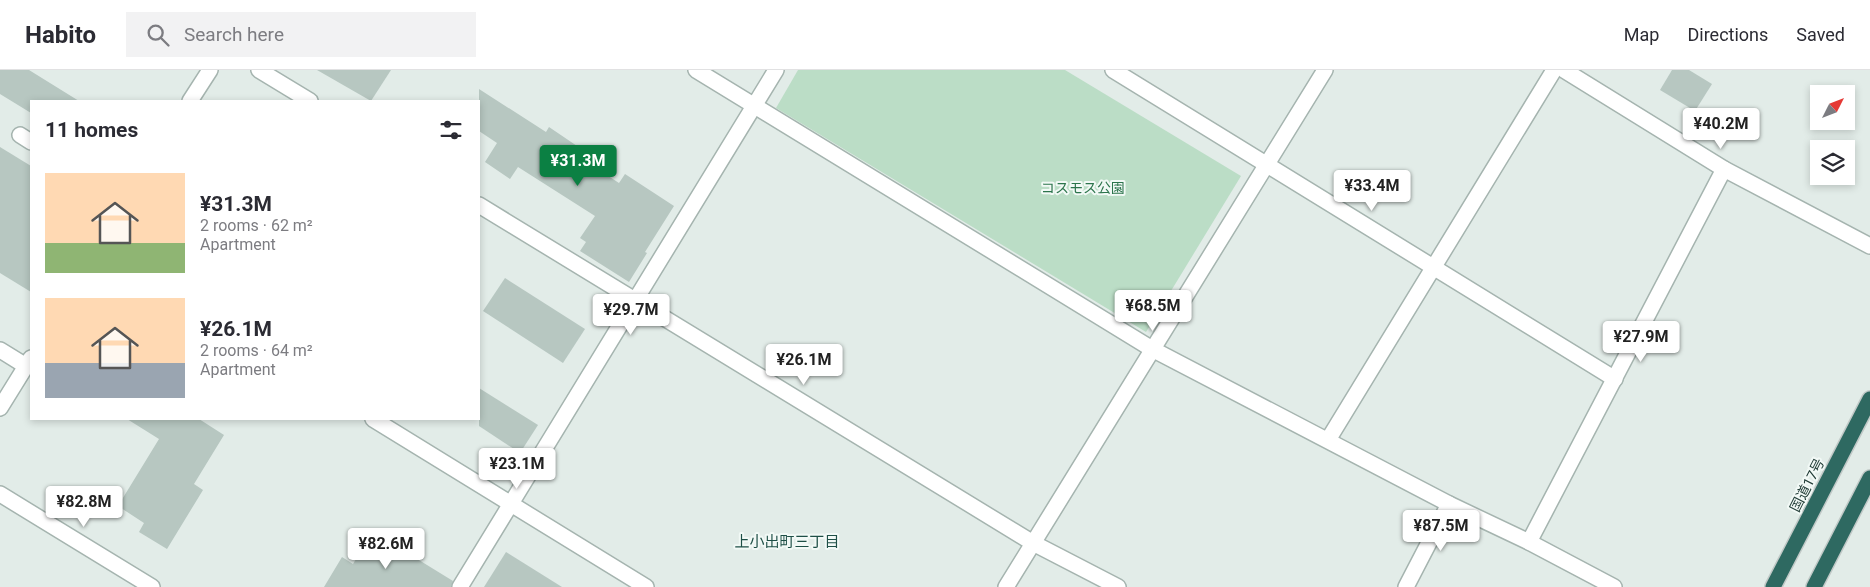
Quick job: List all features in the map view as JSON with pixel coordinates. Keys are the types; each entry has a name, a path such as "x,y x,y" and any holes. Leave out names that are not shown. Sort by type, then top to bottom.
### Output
{"highway":[{"name":"国道17号","path":"1773,587 1870,399"},
{"path":"1814,587 1870,478"}],"street":[{"path":"191,100 210,70"},
{"path":"259,70 308,100"},
{"path":"696,70 1152,349 1449,504 1529,542 1614,587"},
{"path":"460,587 776,70"},
{"path":"1113,70 1615,379"},
{"path":"1006,587 1325,70"},
{"path":"1328,440 1554,70"},
{"path":"1564,70 1724,169 1870,246"},
{"path":"1529,542 1724,169"},
{"path":"480,206 635,302 1033,543 1118,587"},
{"path":"0,350 29,362 0,408"},
{"path":"374,420 646,587"},
{"path":"0,494 152,587"},
{"path":"1406,587 1449,504"}],"green space":[{"name":"コスモス公園","path":"798,70 1065,70 1241,176 1146,332 776,108"}],"building":[{"path":"0,70 29,70 77,100 30,100 30,112 0,94"},
{"path":"317,70 391,70 372,100"},
{"path":"1672,70 1689,70 1712,84 1695,111 1660,90"},
{"path":"479,89 546,132 549,127 580,148 576,155 619,183 625,174 674,206 645,252 647,253 629,282 580,251 586,242 580,238 595,216 518,167 510,179 485,162 497,143 480,132"},
{"path":"0,147 30,165 30,291 0,273"},
{"path":"505,278 585,329 563,363 483,311"},
{"path":"480,389 538,425 520,453 479,426"},
{"path":"129,420 201,420 224,435 194,484 203,490 167,549 139,532 144,523 118,506 159,439"},
{"path":"376,538 414,557 453,581 451,587 324,587 342,557 353,564 362,549 367,552"},
{"path":"506,552 562,587 484,587"}],"district":[{"name":"上小出町三丁目","path":"787,542"}]}
